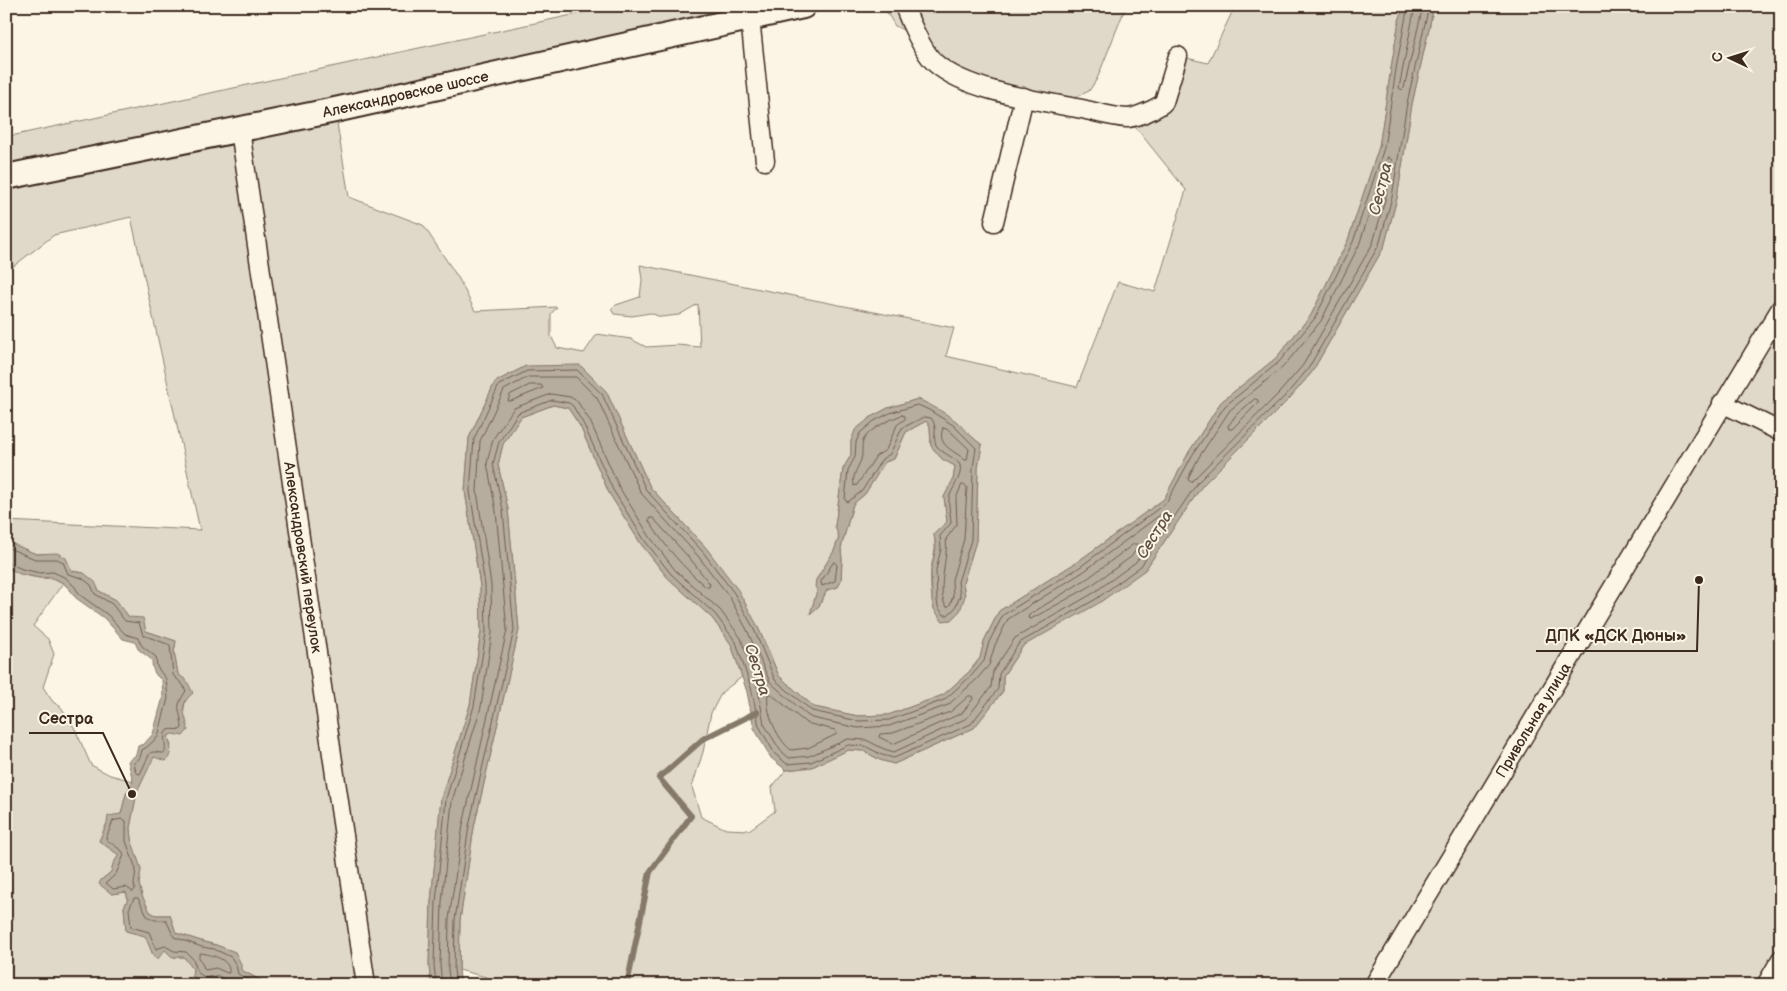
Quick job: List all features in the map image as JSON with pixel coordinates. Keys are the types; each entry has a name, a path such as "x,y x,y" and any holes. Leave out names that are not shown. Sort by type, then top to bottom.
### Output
{"street":[{"name":"Александровское шоссе","path":"6,177 240,130 803,6"},
{"path":"904,6 918,37 933,62 954,77 976,86 1128,118 1160,107 1164,102 1178,56"},
{"path":"750,18 765,161"},
{"path":"994,222 1024,97"},
{"name":"Александровский переулок","path":"240,130 366,985"},
{"name":"Привольная улица","path":"1374,985 1722,403 1781,308"},
{"path":"1722,403 1781,432"},
{"path":"1766,985 1781,959"}],"shaded area":[{"path":"614,6 804,6 335,111 349,197 423,225 459,279 475,311 557,307 551,314 551,336 557,348 584,353 597,334 631,339 646,347 677,345 700,347 698,304 679,315 661,317 650,313 632,316 614,314 611,309 616,305 640,297 642,280 640,265 954,328 946,356 1077,387 1118,282 1155,292 1186,190 1128,118 1160,107 1178,56 1208,63 1235,6 1404,6 1399,21 1379,147 1348,240 1311,315 1276,358 1221,402 1189,452 1164,499 1077,562 999,611 984,641 980,658 969,672 943,695 888,715 858,716 814,707 779,676 757,625 707,549 650,487 606,391 526,366 495,382 469,438 465,491 480,586 481,632 470,705 441,798 431,902 429,966 431,985 378,985 369,978 234,143 361,980 356,985 264,985 262,981 241,970 235,952 176,933 170,915 156,915 150,912 142,896 139,884 141,869 131,839 130,828 137,792 154,756 166,761 171,745 168,737 186,720 183,712 187,681 178,674 174,652 176,641 146,631 129,617 116,600 99,591 84,573 72,571 45,554 36,554 6,541 6,521 200,530 131,217 54,235 6,272 6,137","holes":["918,399 956,422 982,445 978,468 976,541 963,583 965,596 934,609 931,594 931,569 935,548 934,534 947,522 944,497 953,480 955,466 942,459 931,446 930,426 926,421 906,432 894,459 885,462 865,494 853,504 841,548 841,580 838,587 827,590 819,606 811,612 817,591 816,580 834,551 839,537 835,526 843,469 851,455 851,441 871,417 888,408"]},
{"path":"883,6 1126,6 1097,79 1089,91 1059,105 954,77 918,37 895,26"},
{"path":"1434,6 1781,6 1781,985 489,985 486,977 459,970 460,920 474,827 519,630 508,509 498,465 503,444 521,417 553,405 568,408 580,426 609,493 641,544 667,577 712,618 731,644 742,677 722,692 711,713 703,752 692,787 701,817 726,829 749,830 775,811 772,787 786,770 812,767 848,750 864,751 880,760 894,764 974,728 1003,691 1003,676 1023,646 1145,570 1202,486 1289,399 1312,372 1384,247 1397,198 1412,104"},
{"path":"6,567 27,575 54,579 63,583 33,626 48,639 54,654 43,687 53,702 61,707 75,729 91,765 110,775 133,781 126,794 121,814 107,823 99,841 119,855 113,864 111,872 101,880 112,894 126,892 128,899 124,907 126,931 146,936 153,955 165,950 172,957 184,957 193,969 192,976 203,985 6,985"}],"water":[{"path":"1404,6 1434,6 1412,104 1397,198 1384,247 1312,372 1289,399 1202,486 1145,570 1099,603 1023,646 1003,676 1003,691 974,728 894,764 880,760 864,751 848,750 812,767 786,770 771,758 754,728 747,692 731,644 712,618 667,577 641,544 609,493 580,426 568,408 553,405 521,417 503,444 498,465 508,509 519,630 474,827 460,920 459,970 461,985 431,985 429,966 431,902 441,798 470,705 481,632 480,586 465,491 469,438 495,382 526,366 580,365 606,391 650,487 707,549 738,590 757,625 779,676 814,707 858,716 888,715 943,695 969,672 980,658 984,641 999,611 1077,562 1164,499 1189,452 1221,402 1276,358 1311,315 1348,240 1379,147 1399,21"},
{"path":"918,399 956,421 982,445 978,468 976,541 963,583 965,596 960,611 951,620 942,621 934,609 932,601 931,570 936,548 934,534 947,522 944,497 953,480 955,466 942,459 931,446 930,426 926,421 906,432 894,459 885,462 865,494 853,504 841,548 841,580 838,587 827,590 819,606 810,614 817,591 815,586 816,580 834,551 839,538 835,526 843,469 851,455 851,441 855,430 871,417 888,408"},
{"path":"6,541 36,554 57,553 66,558 72,571 84,573 95,582 99,591 116,600 129,617 143,618 146,631 176,641 174,652 178,674 187,681 193,693 184,706 188,730 183,736 172,734 168,736 171,749 170,755 166,761 154,757 137,792 130,828 131,839 141,869 139,884 142,896 150,912 156,915 170,915 176,933 235,952 241,964 241,970 262,981 264,985 224,985 214,979 203,984 192,976 193,969 184,957 172,957 165,950 157,960 145,936 126,931 124,907 128,899 126,892 112,894 99,884 111,872 113,864 119,855 99,841 108,816 121,814 126,794 133,781 128,761 136,755 138,746 144,744 153,734 163,697 162,680 154,672 152,660 138,649 135,642 123,639 104,618 76,598 63,583 52,577 40,578 20,574 6,567"}],"waterway":[{"path":"627,985 650,872 691,816 659,778 703,739 757,712"}],"place":[{"name":"ДПК «ДСК Дюны»","path":"1699,580"},
{"name":"Сестра","path":"132,794"}]}
